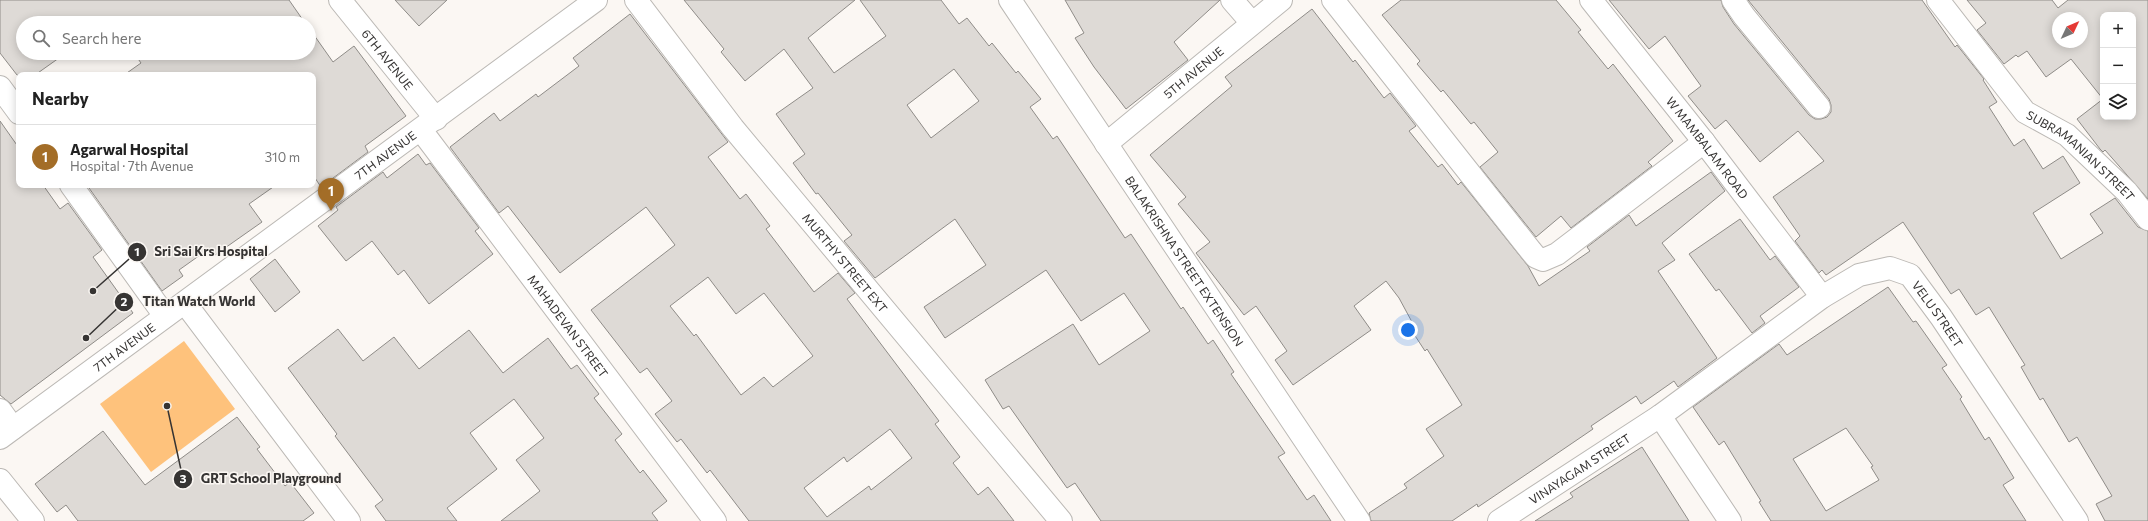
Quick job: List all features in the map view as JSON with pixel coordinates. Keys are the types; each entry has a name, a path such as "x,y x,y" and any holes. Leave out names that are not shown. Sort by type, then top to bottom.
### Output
{"street":[{"name":"6TH AVENUE","path":"340,0 429,124"},
{"name":"7TH AVENUE","path":"6,433 596,0"},
{"name":"MURTHY STREET EXT","path":"636,0 733,128 1061,521"},
{"name":"BALAKRISHNA STREET EXTENSION","path":"1010,0 1359,521"},
{"path":"1232,0 1252,24"},
{"name":"5TH AVENUE","path":"1106,144 1281,0"},
{"path":"1333,0 1531,251 1536,257 1543,260 1557,254 1704,142"},
{"name":"W MAMBALAM ROAD","path":"1591,0 1704,142 1822,297"},
{"path":"1733,0 1744,16 1819,107"},
{"name":"SUBRAMANIAN STREET","path":"1938,0 2025,112 2067,136 2127,192 2148,219"},
{"path":"0,87 16,110"},
{"name":"MAHADEVAN STREET","path":"429,124 715,521"},
{"path":"73,188 165,316"},
{"name":"VELU STREET","path":"1660,416 1822,297 1859,275 1890,268 1910,275 1941,318 2077,521"},
{"path":"185,303 349,521"},
{"path":"0,410 6,433"},
{"path":"1660,416 1730,521"},
{"name":"VINAYAGAM STREET","path":"1499,521 1660,416"},
{"path":"0,480 33,521"}],"shaded area":[{"path":"184,341 235,409 151,472 100,404"}],"building":[{"path":"0,0 289,0 300,16 16,16 16,60 56,60 39,72 16,72 16,74 0,53"},
{"path":"395,0 447,0 419,26"},
{"path":"684,0 855,0 808,38 834,73 886,36 860,0 941,0 959,24 967,18 989,46 992,43 1016,73 1018,71 1041,99 1030,107 1053,139 1057,136 1125,238 1131,234 1181,309 1183,307 1208,344 1213,340 1234,372 1231,374 1285,453 1278,457 1307,500 1314,495 1331,521 1101,521 1075,483 1067,488 1009,406 1003,409 985,380 1073,324 1099,365 1150,331 1124,293 1081,321 1046,270 945,338 924,307 986,265 955,219 875,278 844,241 852,235 818,193 816,194 793,163 805,154 776,114 813,88 784,49 745,81 721,52 724,49","holes":["954,69 979,101 931,138 907,105"]},
{"path":"1065,0 1220,0 1174,42 1188,60 1126,109 1094,67 1075,38 1084,33"},
{"path":"1401,0 1556,0 1581,30 1578,32 1608,69 1613,64 1673,141 1648,162 1652,166 1571,228 1561,216 1536,237 1480,167 1498,152 1474,122 1471,124 1443,90 1441,92 1417,64 1420,61 1382,15"},
{"path":"1609,0 1721,0 1723,7 1734,24 1809,115 1815,119 1821,119 1827,117 1831,112 1829,99 1748,0 1922,0 1955,47 1957,45 1984,79 1983,80 1997,102 1989,107 2014,146 2024,139 2043,169 2063,156 2080,183 2033,213 2061,259 2103,233 2090,214 2115,198 2138,227 2148,231 2148,521 2105,521 2096,504 2112,496 2077,437 2069,442 2043,398 2040,400 2021,367 2025,365 1989,307 1976,315 1959,289 1951,294 1903,222 1826,275 1822,270 1819,273 1795,241 1800,236 1773,197 1824,161 1798,131 1760,162 1726,120 1715,129 1688,96 1701,86 1665,36 1649,49"},
{"path":"1967,0 2052,0 2058,8 2068,0 2148,0 2148,199 2105,150 2103,152 2100,149 2077,119 2100,101 2100,120 2136,120 2136,12 2100,12 2100,95 2071,59 2046,77 2027,51 2018,57 2016,55 2004,64 1977,30 1986,23"},
{"path":"1312,9 1353,62 1355,60 1384,98 1390,93 1416,126 1409,131 1438,167 1442,164 1458,185 1461,182 1528,266 1539,286 1590,251 1587,247 1629,215 1636,226 1711,172 1725,191 1662,243 1675,260 1658,271 1717,358 1678,387 1674,381 1641,404 1636,396 1591,426 1593,429 1546,461 1478,507 1477,504 1452,521 1371,521 1369,513 1407,488 1404,484 1444,456 1426,429 1462,405 1427,349 1425,351 1408,325 1412,322 1399,298 1386,281 1354,306 1371,330 1293,385 1275,360 1287,351 1256,306 1244,315 1196,253 1210,242 1178,204 1186,197 1150,155 1232,86 1225,77"},
{"path":"630,14 728,142 708,157 740,199 746,194 770,226 766,229 814,292 838,273 855,293 847,299 939,421 935,424 960,457 953,463 978,495 988,487 1014,521 749,521 710,470 707,473 681,439 677,442 655,414 672,401 647,368 640,373 591,310 675,245 646,207 560,273 508,206 499,213 450,147 494,113 500,121 536,94 538,97 579,66 573,58","holes":["708,277 736,314 764,293 813,356 773,387 764,377 741,395 696,334 694,336 670,306","890,429 912,458 871,490 869,486 827,517 804,488 844,457 847,462"]},
{"path":"316,38 333,62 354,46 406,116 365,146 368,152 321,187 316,180 316,72 128,72 141,63 139,60 316,60"},
{"path":"0,121 16,144 16,188 45,188 60,209 68,203 102,250 93,257 133,313 11,404 0,395"},
{"path":"418,154 426,165 430,163 479,228 475,231 493,254 429,304 404,270 398,275 372,241 346,261 318,226 338,210 336,207 383,172 387,178"},
{"path":"89,188 272,188 249,204 262,222 215,255 210,248 179,270 183,276 162,291"},
{"path":"1740,219 1770,260 1775,256 1799,287 1760,316 1765,323 1752,333 1719,289 1716,291 1689,254"},
{"path":"275,259 300,292 275,312 250,279"},
{"path":"1888,287 1913,322 1916,321 1947,365 1942,368 1962,397 1960,399 1985,440 1989,437 2014,478 2003,485 2026,521 1771,521 1759,502 1761,501 1724,441 1719,445 1693,407 1779,344 1787,355","holes":["1846,428 1873,466 1871,467 1879,480 1826,511 1793,459"]},
{"path":"338,329 363,361 394,337 419,369 469,330 503,373 548,338 571,369 577,365 599,394 594,398 622,434 615,440 640,473 643,470 667,501 652,513 658,521 501,521 540,491 516,460 544,438 514,399 470,433 497,469 447,508 457,521 386,521 375,506 383,500 335,436 337,434 288,368"},
{"path":"237,417 260,447 257,449 285,486 290,482 314,513 303,521 78,521 66,505 57,512 35,484 103,431 145,485"},
{"path":"1642,447 1689,521 1535,521 1573,497 1570,493"}],"place":[{"name":"Agarwal Hospital","path":"331,211"},
{"name":"Sri Sai Krs Hospital","path":"93,291"},
{"name":"Titan Watch World","path":"86,338"},
{"name":"GRT School Playground","path":"167,406"}]}
